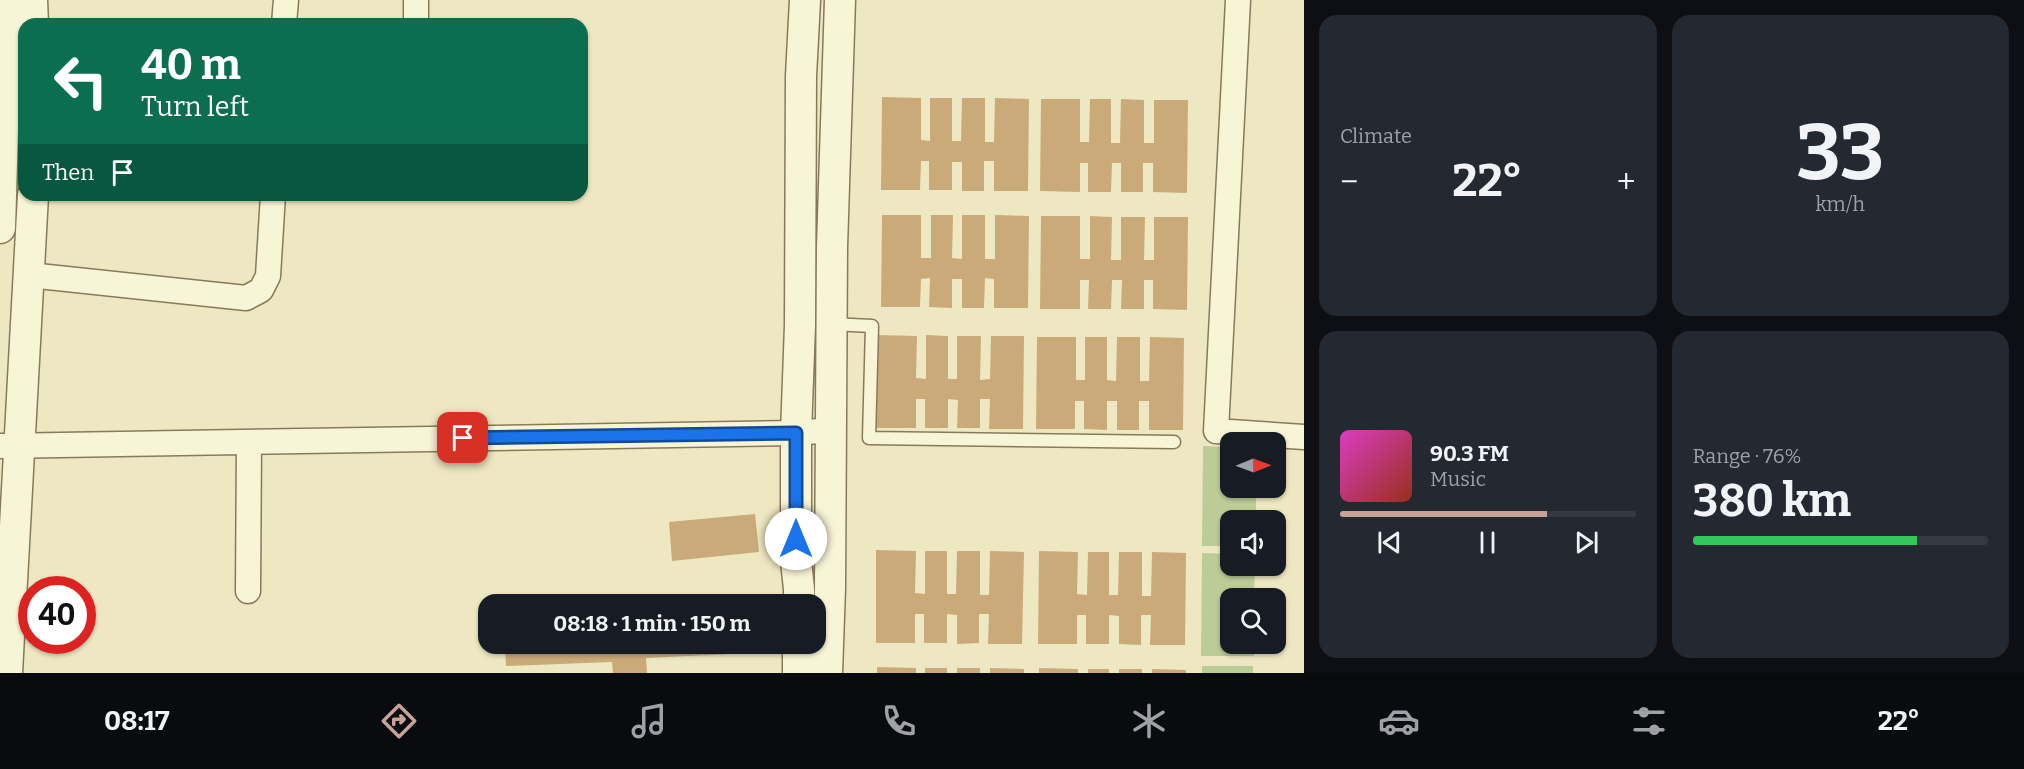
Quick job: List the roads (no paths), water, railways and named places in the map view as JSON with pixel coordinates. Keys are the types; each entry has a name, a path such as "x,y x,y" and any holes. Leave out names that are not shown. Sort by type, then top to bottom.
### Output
{"street":[{"path":"0,228 7,0"},
{"path":"32,0 33,18"},
{"path":"284,18 286,0"},
{"path":"416,0 416,18"},
{"path":"799,594 796,561 796,433 800,325 801,76 805,0"},
{"path":"798,663 827,672 830,588 832,247 840,0"},
{"path":"1239,0 1216,431 1304,436"},
{"path":"7,673 10,446 29,275 33,201"},
{"path":"29,275 246,298 261,290 268,276 273,201"},
{"path":"800,325 831,324"},
{"path":"10,446 796,433 830,430"},
{"path":"248,591 249,442"}],"lane":[{"path":"831,324 872,326 869,438 1174,442"}]}
